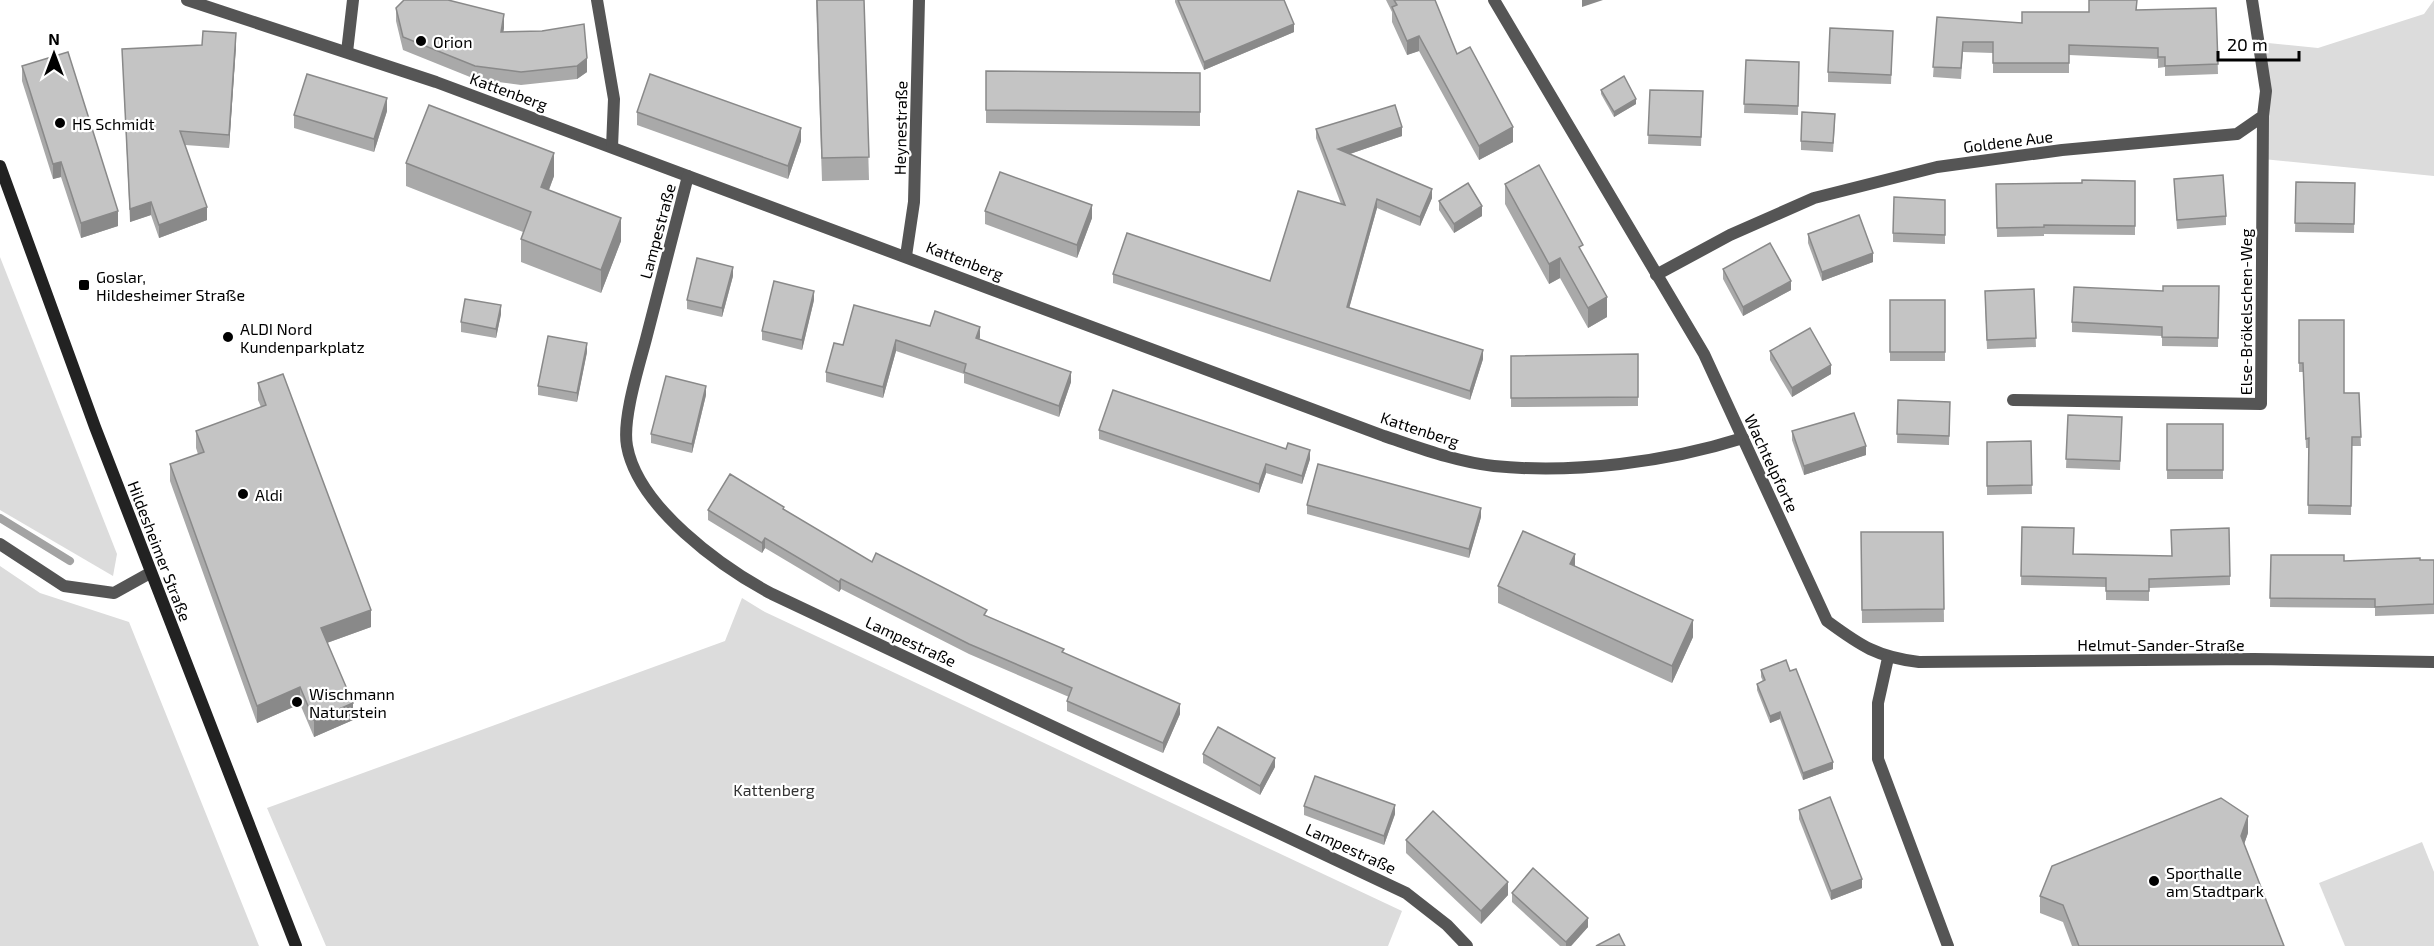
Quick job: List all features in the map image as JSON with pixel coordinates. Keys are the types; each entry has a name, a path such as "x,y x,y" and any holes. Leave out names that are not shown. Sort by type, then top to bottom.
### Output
{"main road":[{"name":"Hildesheimer Straße","path":"0,166 150,573 296,946"}],"street":[{"name":"Kattenberg","path":"187,0 347,52 612,147 1442,455 1493,466 1545,468 1634,462 1699,452 1743,438"},
{"path":"347,52 353,0"},
{"path":"597,0 614,99 612,147"},
{"name":"Heynestraße","path":"906,256 914,202 919,0"},
{"name":"Wachtelpforte","path":"1494,0 1704,354 1827,621 1855,642 1887,658"},
{"path":"2252,0 2266,91 2263,116"},
{"name":"Goldene Aue","path":"1656,275 1730,235 1814,198 1937,166 2062,150 2236,134 2263,116"},
{"name":"Else-Brökelschen-Weg","path":"2013,400 2261,404 2263,116"},
{"name":"Lampestraße","path":"688,176 631,395 627,445 641,484 667,518 747,581 772,594 1406,893 1447,925 1467,946"},
{"path":"0,544 64,586 114,593 150,573"},
{"path":"1887,658 1878,703 1878,759 1948,946"},
{"name":"Helmut-Sander-Straße","path":"1887,658 1920,662 2254,659 2434,662"}],"green space":[{"path":"2434,0 2434,176 2263,159 2258,42 2318,48 2424,14"},
{"path":"0,257 117,554 113,576 0,510"},
{"path":"0,566 40,593 129,622 259,946 0,946"},
{"name":"Kattenberg","path":"742,598 765,612 1402,911 1388,946 326,946 267,808 725,641"},
{"path":"2422,842 2434,872 2434,946 2345,946 2319,883"}],"building":[{"path":"404,0 448,0 504,14 501,32 542,31 584,24 587,58 577,66 521,72 475,66 403,37 396,8"},
{"path":"817,0 864,0 869,157 822,158"},
{"path":"1178,0 1284,0 1294,24 1204,62"},
{"path":"1394,0 1435,0 1457,54 1470,47 1513,127 1479,146 1419,36 1407,41 1392,7 1397,5"},
{"path":"2089,0 2137,0 2136,10 2216,8 2218,64 2165,66 2165,57 2158,57 2158,48 2069,45 2069,63 1993,63 1993,42 1963,42 1961,68 1933,67 1937,17 2022,23 2022,12 2089,12"},
{"path":"1830,28 1893,31 1891,75 1828,72"},
{"path":"203,31 236,33 229,135 180,131 207,207 159,225 151,202 130,209 122,49 202,45"},
{"path":"68,52 118,211 81,223 61,162 53,164 22,66"},
{"path":"1746,60 1799,62 1798,106 1744,104"},
{"path":"986,71 1200,73 1200,112 986,110"},
{"path":"307,74 387,98 374,139 294,115"},
{"path":"650,74 801,128 788,166 637,112"},
{"path":"1624,76 1636,99 1614,112 1601,90"},
{"path":"1650,90 1703,91 1701,137 1648,135"},
{"path":"429,105 554,153 541,187 621,218 601,270 521,239 531,212 406,163"},
{"path":"1395,105 1402,127 1338,149 1432,189 1420,217 1377,199 1347,307 1483,350 1470,391 1113,274 1127,233 1270,281 1298,191 1345,205 1316,129"},
{"path":"1802,112 1835,114 1833,143 1801,141"},
{"path":"1539,165 1583,245 1579,247 1607,297 1588,308 1560,258 1549,264 1505,184"},
{"path":"1000,172 1092,205 1077,245 985,211"},
{"path":"2223,175 2226,216 2177,220 2174,179"},
{"path":"2082,180 2135,181 2135,226 2044,225 2044,227 1997,228 1996,184 2082,183"},
{"path":"2296,182 2355,183 2354,224 2295,223"},
{"path":"1468,183 1482,206 1454,224 1439,201"},
{"path":"1894,197 1945,200 1945,235 1893,233"},
{"path":"1859,215 1873,253 1822,272 1808,234"},
{"path":"1770,243 1791,281 1743,307 1723,269"},
{"path":"697,258 733,267 722,308 687,300"},
{"path":"774,281 814,291 802,340 762,331"},
{"path":"2163,286 2219,286 2218,338 2162,337 2162,327 2072,322 2074,287 2163,291"},
{"path":"2034,289 2036,338 1987,340 1985,291"},
{"path":"465,299 501,305 496,329 461,322"},
{"path":"1890,300 1945,300 1945,352 1890,352"},
{"path":"854,305 930,326 935,311 980,327 976,338 1071,372 1059,406 964,372 966,364 896,340 883,387 826,372 834,343 843,345"},
{"path":"2299,320 2344,320 2344,393 2359,393 2361,437 2352,437 2351,506 2308,505 2309,438 2306,439 2303,363 2299,363"},
{"path":"1810,328 1831,365 1792,388 1770,351"},
{"path":"548,336 587,343 577,393 538,386"},
{"path":"1638,354 1638,397 1511,398 1511,356"},
{"path":"283,374 371,610 321,628 353,703 314,720 300,687 257,706 170,464 204,452 196,431 266,405 258,383"},
{"path":"666,376 706,386 692,444 651,434"},
{"path":"1113,390 1286,449 1288,443 1310,450 1302,476 1266,464 1259,484 1099,430"},
{"path":"1898,400 1950,402 1949,436 1897,434"},
{"path":"1854,413 1866,446 1804,466 1792,431"},
{"path":"2068,415 2122,417 2120,461 2066,459"},
{"path":"2167,424 2223,424 2223,470 2167,470"},
{"path":"2031,441 2032,485 1987,486 1987,442"},
{"path":"1318,464 1481,508 1469,549 1307,505"},
{"path":"730,474 784,507 783,509 872,562 876,553 987,610 984,615 1064,649 1062,652 1180,704 1163,743 1067,701 1072,688 969,644 841,579 839,582 765,538 762,543 708,510"},
{"path":"2022,527 2074,528 2073,554 2172,556 2171,530 2229,528 2230,576 2149,579 2149,591 2106,591 2106,578 2021,576"},
{"path":"1523,531 1575,554 1570,564 1693,620 1672,666 1498,586"},
{"path":"1861,532 1943,532 1944,609 1862,610"},
{"path":"2271,555 2344,555 2344,561 2420,558 2420,560 2434,560 2434,604 2375,607 2375,599 2270,598"},
{"path":"1786,660 1790,671 1796,669 1833,762 1803,773 1780,712 1770,716 1757,684 1765,680 1761,670"},
{"path":"1218,727 1275,758 1260,786 1203,754"},
{"path":"1315,776 1395,805 1384,836 1304,806"},
{"path":"1830,797 1862,879 1831,891 1799,810"},
{"name":"Sporthalle am Stadtpark","path":"2221,798 2248,816 2241,836 2284,946 2079,946 2063,905 2040,896 2052,866"},
{"path":"1433,811 1508,882 1481,911 1406,840"},
{"path":"1533,868 1588,918 1566,942 1512,893"},
{"path":"1619,934 1625,946 1596,946"}],"waterway":[{"path":"0,518 70,561"}],"place":[{"name":"Orion","path":"421,41"},
{"name":"HS Schmidt","path":"60,123"},
{"name":"Goslar, Hildesheimer Straße","path":"84,285"},
{"name":"ALDI Nord Kundenparkplatz","path":"228,337"},
{"name":"Aldi","path":"243,494"},
{"name":"Wischmann Naturstein","path":"297,702"},
{"name":"Sporthalle am Stadtpark","path":"2154,881"}]}
